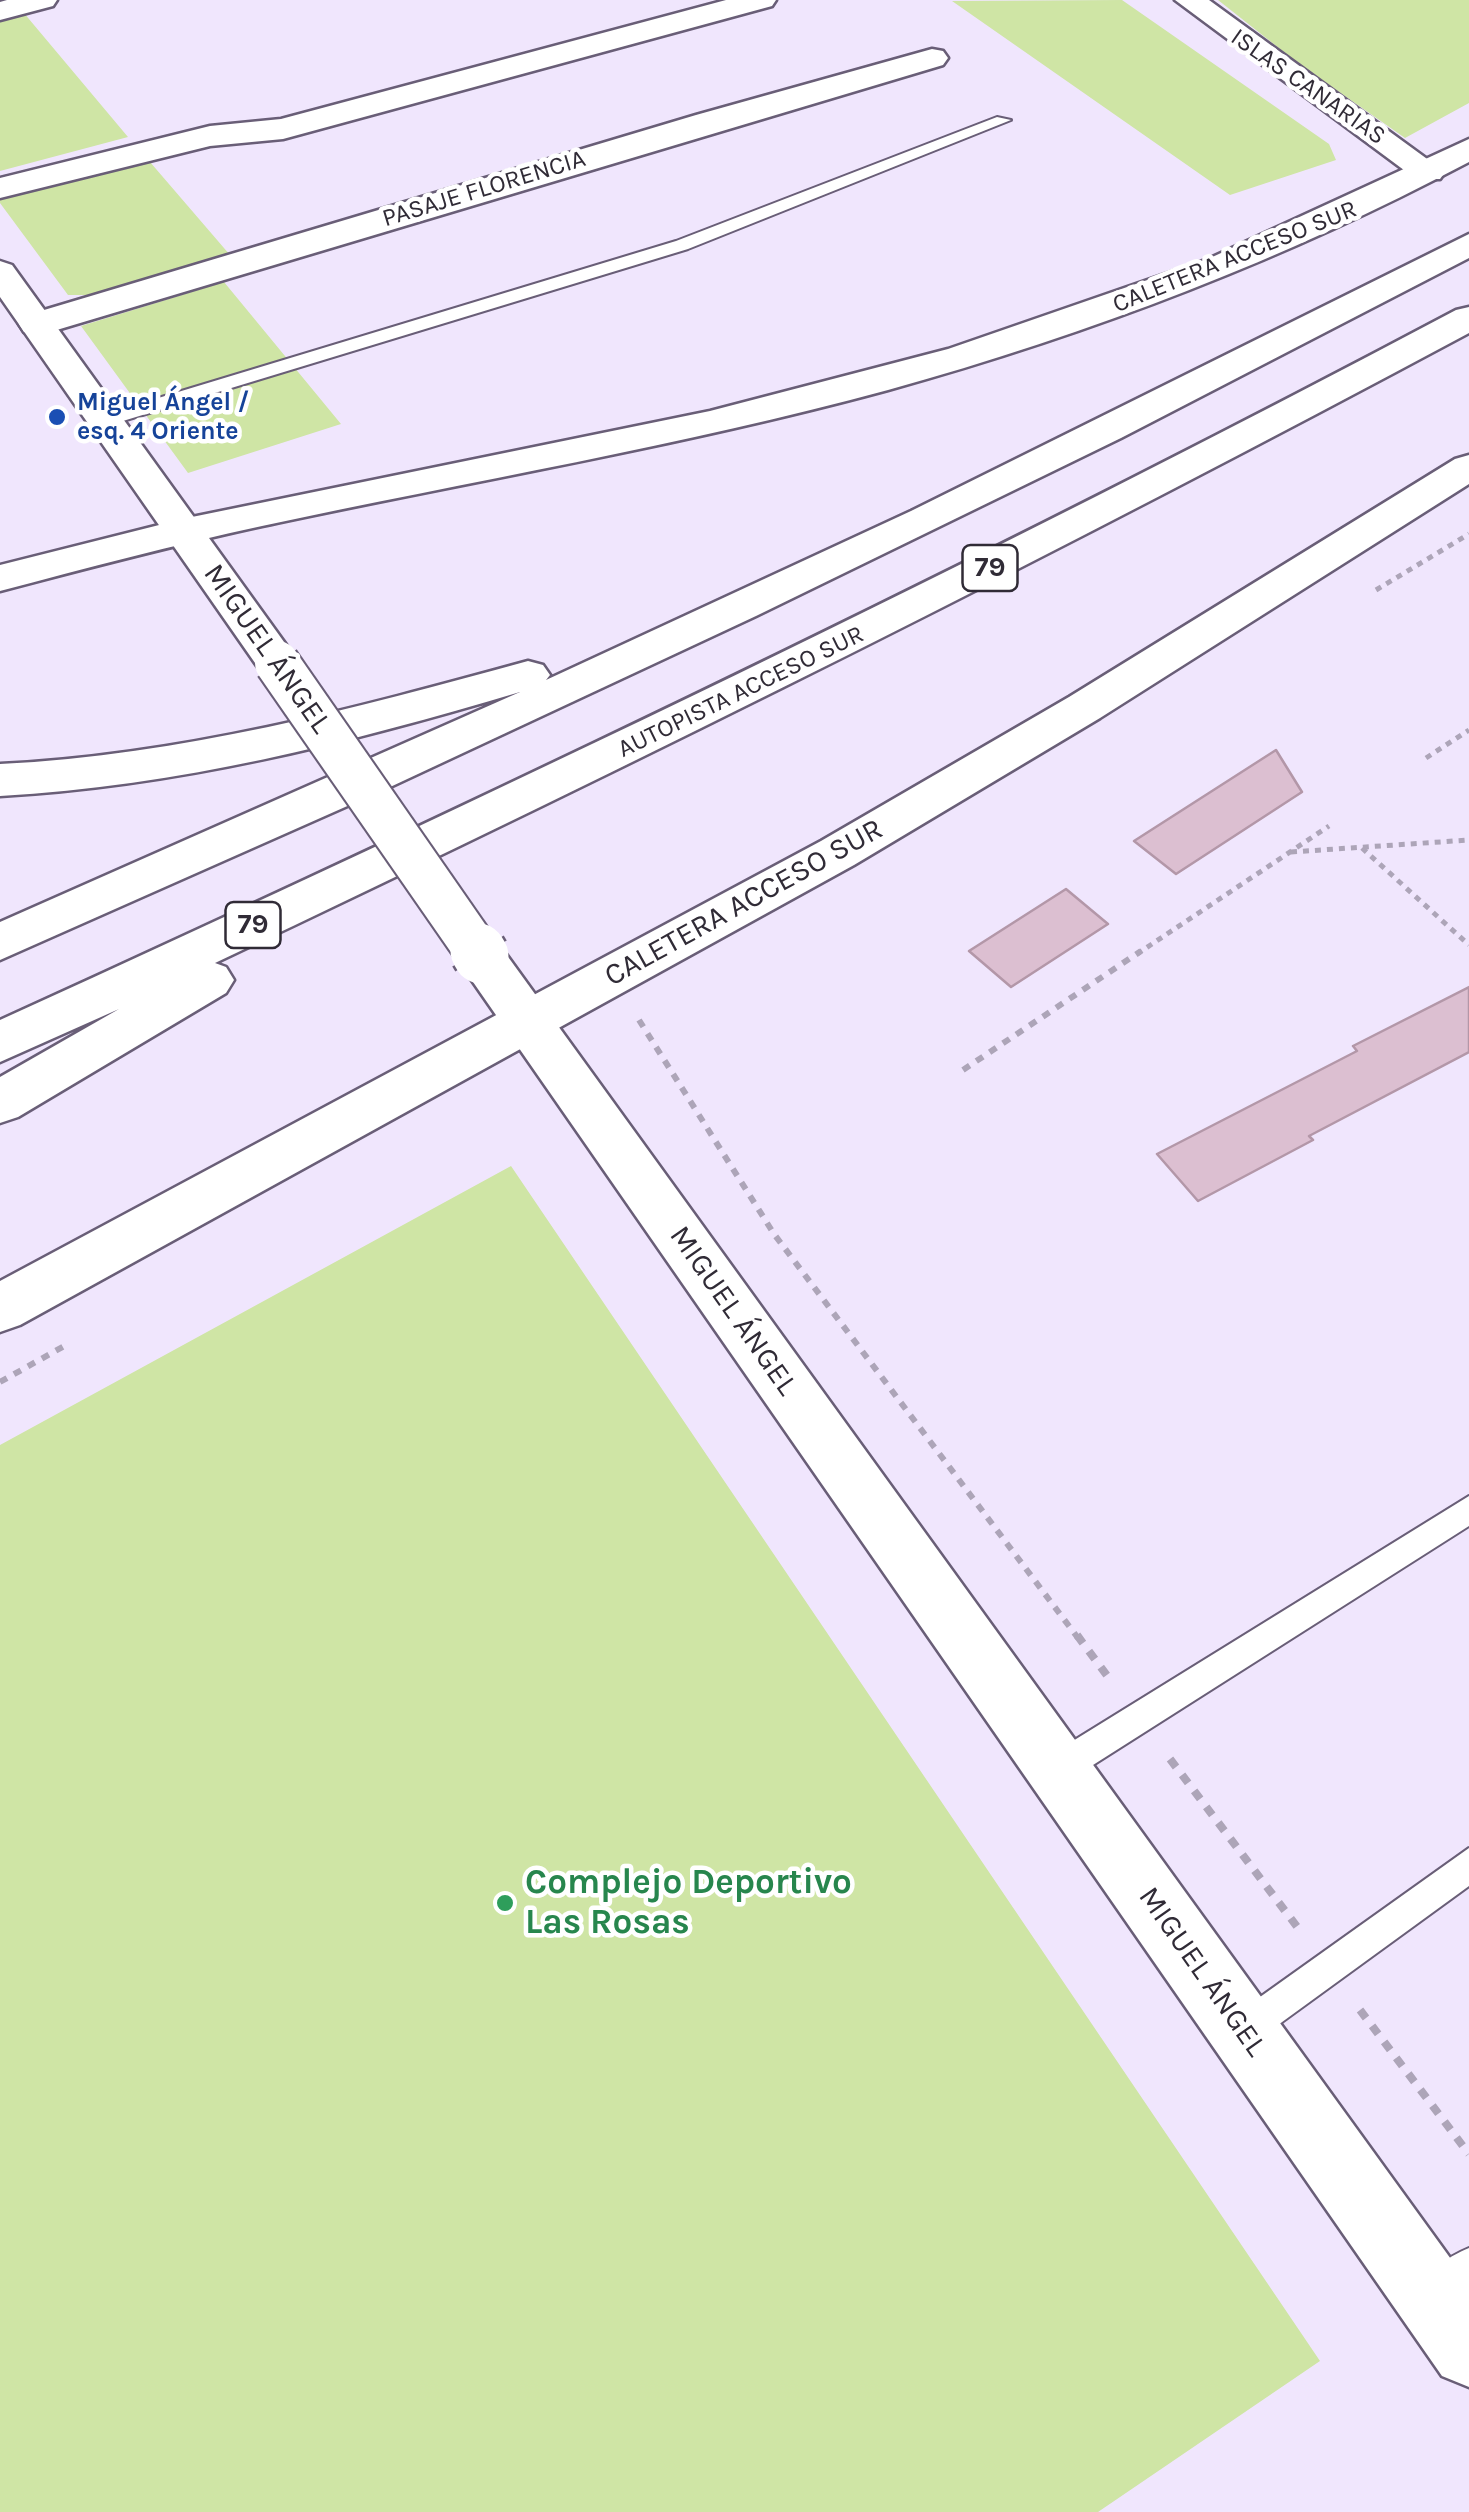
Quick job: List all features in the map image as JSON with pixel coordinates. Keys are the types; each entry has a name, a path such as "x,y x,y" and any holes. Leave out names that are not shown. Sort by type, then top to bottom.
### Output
{"main road":[{"path":"0,11 42,0"},
{"path":"0,188 210,136 283,129 546,54 761,0"},
{"name":"ISLAS CANARIAS","path":"1190,0 1428,172"},
{"name":"PASAJE FLORENCIA","path":"37,324 262,260 776,100 932,58"},
{"name":"CALETERA ACCESO SUR","path":"0,578 184,530 667,432 901,374 1106,310 1198,276 1320,226 1469,149"},
{"name":"79","path":"0,942 768,594 1157,407 1469,244"},
{"name":"MIGUEL ÁNGEL","path":"0,272 528,1023 1244,2029 1450,2282 1469,2350"},
{"name":"AUTOPISTA ACCESO SUR","path":"0,1042 504,806 1092,518 1469,318"},
{"name":"CALETERA ACCESO SUR","path":"0,1308 612,977 953,786 1162,661 1469,467"},
{"path":"0,780 167,763 300,738 560,666 768,594"},
{"path":"0,1102 504,806"}],"lane":[{"path":"106,420 682,245 1004,120"},
{"path":"1059,1768 1469,1510"},
{"path":"1244,2029 1469,1864"}],"path":[{"path":"1426,758 1468,732"},
{"path":"963,1070 1329,826"},
{"path":"1286,853 1469,840"},
{"path":"1362,848 1469,945"},
{"path":"612,977 774,1234"}],"green space":[{"path":"0,0 13,0 128,137 0,171"},
{"path":"1122,0 1329,144 1336,160 1230,195 952,1"},
{"path":"1218,0 1469,0 1469,103 1405,138 1299,64"},
{"path":"144,155 230,255 96,295 68,295 0,203 0,195"},
{"path":"224,282 341,424 188,473 81,326"},
{"name":"Complejo Deportivo Las Rosas","path":"511,1166 1320,2361 1098,2512 0,2512 0,1445"}],"building":[{"path":"1276,750 1302,792 1176,874 1134,841"},
{"path":"1066,889 1108,924 1011,987 969,951"},
{"path":"1469,987 1469,1052 1309,1136 1313,1140 1198,1201 1157,1154 1357,1051 1353,1046"}],"place":[{"name":"Miguel Ángel / esq. 4 Oriente","path":"57,417"},
{"name":"Complejo Deportivo Las Rosas","path":"505,1903"}]}
